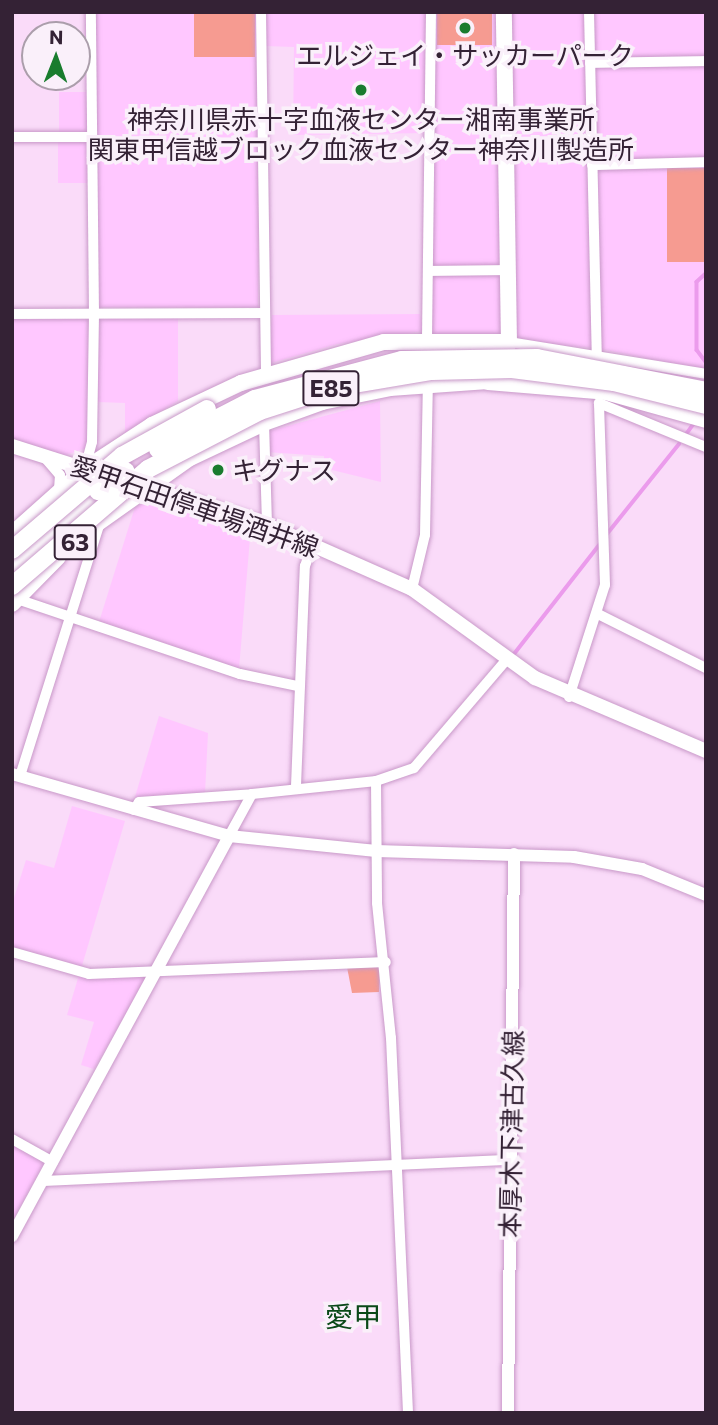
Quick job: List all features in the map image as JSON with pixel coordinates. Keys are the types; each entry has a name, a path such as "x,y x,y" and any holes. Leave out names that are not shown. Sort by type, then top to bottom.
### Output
{"highway":[{"path":"12,550 121,456 195,414 323,368 432,358"},
{"name":"E85","path":"12,566 123,473 217,416 320,377 432,358 564,360 706,391"},
{"name":"E85","path":"14,596 148,469 260,411 331,388 412,373 512,369 614,382 706,405"},
{"path":"488,381 580,387 706,419"}],"main road":[{"path":"488,381 506,362 509,342 504,12"},
{"name":"63","path":"12,534 85,469 152,425 266,375 343,351 427,338 509,342"},
{"name":"63","path":"14,596 100,521 145,488 264,424 322,402 428,384 488,381"},
{"name":"愛甲石田停車場酒井線","path":"12,446 267,525 313,544 412,589 507,659 569,697 706,751"}],"street":[{"path":"85,469 92,442 94,313 91,12"},
{"path":"261,12 266,375"},
{"path":"427,338 432,12"},
{"path":"589,12 597,353"},
{"path":"590,63 706,61"},
{"path":"12,137 91,137"},
{"path":"592,165 706,163"},
{"path":"429,271 508,270"},
{"path":"12,314 264,313"},
{"path":"509,342 597,353 706,374"},
{"path":"412,589 425,535 428,384"},
{"path":"569,697 598,614 605,585 599,403 706,447"},
{"path":"264,424 267,525"},
{"path":"41,455 60,475 57,494"},
{"path":"100,521 16,775 229,836 376,851 514,855 621,864 706,895"},
{"path":"296,786 304,566 313,544"},
{"path":"14,596 240,674 298,686"},
{"path":"598,614 706,667"},
{"path":"134,810 139,802 376,781 405,772 433,752 507,659"},
{"path":"376,781 376,851 386,962 408,1413"},
{"path":"12,1236 252,794"},
{"name":"本厚木下津古久線","path":"509,1413 514,855"},
{"path":"12,952 89,974 386,962"},
{"path":"12,1139 53,1162"},
{"path":"43,1181 511,1160"}],"shaded area":[{"path":"95,12 258,12 258,307 95,307"},
{"path":"194,12 255,12 255,57 194,57"},
{"name":"神奈川県赤十字血液センター湘南事業所 関東甲信越ブロック血液センター神奈川製造所","path":"264,12 428,12 428,133 293,135 294,47 265,46"},
{"path":"434,12 706,12 706,370 595,348 430,335"},
{"name":"エルジェイ・サッカーパーク","path":"437,12 492,12 492,45 437,45"},
{"path":"59,92 88,92 88,134 59,134"},
{"path":"58,139 88,139 88,183 58,183"},
{"path":"667,168 706,168 706,262 667,262"},
{"path":"420,314 423,331 338,344 268,364 272,315"},
{"path":"90,315 89,447 63,456 12,440 12,316"},
{"path":"178,316 178,401 125,433 125,403 98,402 97,318"},
{"path":"380,401 381,482 324,468 324,456 267,452 269,431"},
{"path":"156,498 251,526 239,669 99,622 135,507"},
{"path":"159,716 208,733 205,793 135,797"},
{"path":"72,806 125,821 81,969 12,948 12,904 26,860 54,868"},
{"path":"347,967 380,967 379,992 352,993"},
{"path":"79,975 147,977 94,1069 81,1065 94,1022 67,1015"},
{"path":"12,1141 41,1156 43,1165 12,1221"}],"waterway":[{"path":"706,274 697,282 697,350 706,362"},
{"path":"687,433 695,422"},
{"path":"607,534 679,444"},
{"path":"514,654 600,544"}],"place":[{"name":"エルジェイ・サッカーパーク","path":"465,28"},
{"name":"神奈川県赤十字血液センター湘南事業所 関東甲信越ブロック血液センター神奈川製造所","path":"361,90"},
{"name":"キグナス","path":"218,470"}],"district":[{"name":"愛甲","path":"353,1316"}]}
